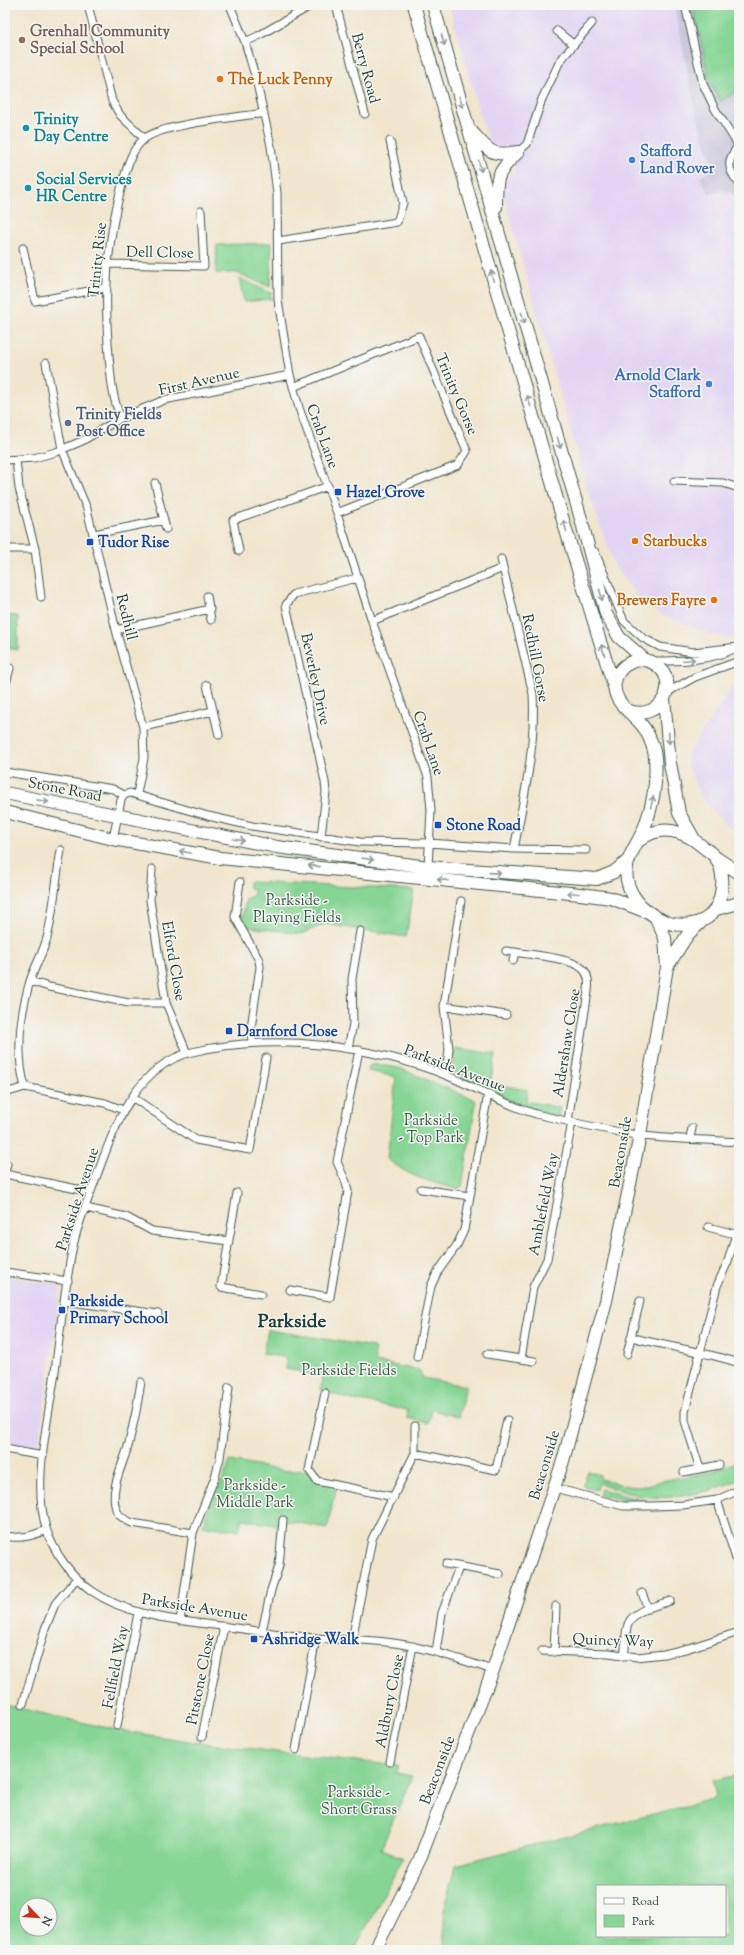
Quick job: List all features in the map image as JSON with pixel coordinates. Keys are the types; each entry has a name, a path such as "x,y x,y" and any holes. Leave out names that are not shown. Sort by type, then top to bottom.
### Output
{"highway":[{"path":"414,5 560,511 616,696 621,704 646,730 654,754 655,788 640,840 629,860 627,874 632,893 644,910"},
{"path":"433,5 470,128 496,224 581,519 606,614 619,637 648,661 658,666 664,674 667,683 665,696 670,763 679,813 694,839"},
{"path":"470,128 491,152 503,155 518,152"},
{"path":"496,224 496,181 506,163 518,152"},
{"path":"614,687 615,680 621,669 632,661 648,661"},
{"path":"628,710 638,713 648,712 658,707 665,696"},
{"name":"Stone Road","path":"5,793 277,847 428,867 597,879 614,872 629,860"},
{"path":"5,812 113,839 220,858 611,898 644,910 656,918 676,925 689,925 704,920 716,909 739,903"},
{"path":"640,840 650,833 662,830 682,832 694,839 714,856 739,872"},
{"path":"714,856 720,866 722,884 716,909"},
{"name":"Beaconside","path":"375,1950 419,1861 493,1670 555,1488 606,1301 640,1135 667,967 665,938 656,918"},
{"name":"Beaconside","path":"667,967 688,934 704,920"}],"street":[{"path":"88,5 112,101 120,115 144,138"},
{"name":"Crab Lane","path":"230,5 245,42 256,79 264,113 277,193 278,300 290,375 299,408 328,486 357,578 428,777 431,810 428,867"},
{"path":"245,42 265,33 312,5"},
{"name":"Berry Road","path":"336,5 365,114"},
{"path":"685,5 703,84 715,109 739,146 731,154 729,166 732,175 739,183"},
{"path":"518,152 527,144 542,99 560,61 592,23"},
{"path":"557,31 573,44"},
{"name":"Trinity Rise","path":"121,418 113,396 106,320 107,264 118,201 132,154 144,138 165,128 264,113"},
{"path":"278,241 398,222 403,203 390,142"},
{"name":"Dell Close","path":"107,264 204,266 201,211"},
{"path":"24,248 35,301 106,288"},
{"name":"Trinity Gorse","path":"293,387 419,336 467,451 458,465 337,513"},
{"name":"Redhill","path":"46,363 62,449 87,509 116,630 143,727 144,758 137,794"},
{"name":"First Avenue","path":"5,460 34,458 62,449 82,441 121,418 177,396 290,375"},
{"path":"16,460 19,488 35,549 41,597"},
{"path":"674,481 723,483 739,488"},
{"path":"155,483 166,529"},
{"path":"239,551 233,520 328,486"},
{"path":"581,519 624,620 637,634 660,647 693,652 739,647"},
{"path":"94,534 164,520"},
{"path":"5,549 35,549"},
{"name":"Redhill Gorse","path":"501,559 533,694 534,710 534,737 514,849"},
{"path":"372,621 504,568"},
{"name":"Beverley Drive","path":"320,837 326,792 325,782 286,605 294,594 357,578"},
{"path":"207,596 212,620"},
{"path":"116,630 210,609"},
{"path":"648,661 690,660 724,654 739,647"},
{"path":"665,696 695,677 739,661"},
{"path":"5,687 10,668"},
{"path":"207,686 219,735"},
{"path":"143,727 213,711"},
{"path":"5,772 113,789 124,795"},
{"name":"Stone Road","path":"113,839 119,816 121,800 124,795 130,793 208,816 252,826 320,837 366,842 429,843 514,849 586,850"},
{"path":"24,1087 20,1070 20,1051 24,1015 30,981 47,939 61,850"},
{"name":"Elford Close","path":"152,869 150,900 166,1003 187,1053"},
{"path":"240,882 235,917 259,960 260,967 251,1028 252,1043"},
{"path":"446,1075 449,1049 444,1006 461,901"},
{"path":"348,1048 352,1024 352,978 360,931"},
{"name":"Aldershaw Close","path":"506,951 569,961 584,969 588,976 588,991 570,1122"},
{"path":"513,962 515,952"},
{"path":"30,981 49,988 129,1003 166,1003"},
{"path":"444,1006 506,1015"},
{"name":"Parkside Avenue","path":"493,1670 436,1652 384,1641 316,1638 180,1621 138,1613 93,1592 77,1578 58,1555 46,1530 43,1513 41,1476 65,1301 74,1243 91,1192 123,1110 152,1073 160,1067 187,1053 252,1043 348,1048 359,1050 402,1060 446,1075 531,1112 570,1122 640,1135 739,1142"},
{"path":"290,1290 330,1297 348,1191 346,1182 337,1162 359,1050"},
{"path":"132,1097 196,1140 250,1150 266,1058"},
{"path":"5,1093 24,1087 105,1102 123,1110"},
{"path":"417,1357 431,1286 437,1273 457,1245 464,1230 488,1094"},
{"name":"Amblefield Way","path":"521,1359 533,1287 547,1259 570,1122"},
{"path":"690,1138 692,1128"},
{"path":"5,1171 7,1164"},
{"path":"5,1174 91,1192"},
{"path":"421,1189 470,1196"},
{"path":"237,1193 221,1287 261,1294"},
{"path":"86,1208 126,1217 152,1231 229,1241"},
{"path":"700,1469 685,1421 685,1412 717,1286 737,1235 708,1227"},
{"path":"5,1272 68,1281"},
{"path":"65,1301 158,1314"},
{"path":"627,1354 640,1301"},
{"path":"631,1337 700,1352 739,1363"},
{"path":"487,1354 534,1361"},
{"path":"141,1382 129,1444 116,1485 114,1498 116,1510 122,1518 132,1523 193,1533"},
{"path":"180,1621 193,1533 215,1477 220,1458 229,1387"},
{"path":"326,1393 308,1470 317,1481 394,1497"},
{"path":"416,1454 496,1470 507,1420"},
{"path":"352,1640 372,1540 416,1454 415,1426"},
{"path":"5,1450 43,1456"},
{"path":"684,1472 719,1465"},
{"path":"555,1488 623,1506 683,1505 717,1500 739,1490"},
{"path":"717,1500 739,1568"},
{"path":"262,1631 271,1590 279,1566 284,1520"},
{"path":"5,1536 16,1538 30,1537 46,1530"},
{"path":"446,1564 500,1574"},
{"path":"436,1652 442,1613 459,1567"},
{"path":"23,1704 45,1629 55,1604 77,1578"},
{"path":"642,1593 648,1609"},
{"path":"624,1656 627,1627 630,1619 638,1612 670,1601"},
{"name":"Quincy Way","path":"554,1652 556,1606"},
{"name":"Fellfield Way","path":"117,1726 138,1613"},
{"name":"Pitstone Close","path":"202,1738 224,1626"},
{"name":"Quincy Way","path":"542,1651 609,1653 637,1657 664,1654 739,1632"},
{"path":"296,1750 316,1638"},
{"name":"Aldbury Close","path":"390,1762 413,1646"}],"shaded area":[{"path":"449,5 674,5 696,113 713,167 723,190 731,192 739,203 739,636 731,639 712,635 662,615 641,601 615,567 585,482 505,200 503,189 508,177 515,169 506,146 498,147 490,142 482,121"},
{"path":"674,5 739,5 739,203 731,192 723,190 710,194 700,178 713,167 696,113"},
{"path":"739,677 739,835 724,823 701,797 687,765 688,753"},
{"path":"5,1276 61,1285 38,1448 5,1443"}],"green space":[{"path":"693,5 739,5 739,90 720,101 709,80"},
{"path":"272,243 270,287 237,273 216,273 217,245"},
{"path":"239,278 271,293 271,299 244,302"},
{"path":"5,615 18,616 18,650 5,648"},
{"name":"Parkside - Playing Fields","path":"249,882 414,890 406,937 325,924 301,934 241,926 246,898 253,896 254,891 249,888"},
{"path":"455,1048 496,1054 490,1083 527,1090 526,1101 560,1108 558,1116 517,1104 491,1093 453,1073"},
{"name":"Parkside - Top Park","path":"373,1064 399,1068 475,1100 476,1103 462,1186 457,1189 428,1181 412,1175 387,1159 396,1077 368,1071 369,1066"},
{"name":"Parkside Fields","path":"268,1330 374,1347 375,1362 419,1370 423,1378 466,1386 458,1417 432,1410 428,1423 407,1418 408,1410 349,1399 321,1390 322,1376 286,1369 287,1358 263,1354"},
{"name":"Parkside - Middle Park","path":"230,1461 284,1471 309,1470 317,1481 337,1485 327,1528 288,1521 275,1525 242,1519 239,1530 203,1526 208,1509 224,1478"},
{"path":"739,1461 739,1480 708,1491 676,1497 640,1496 599,1483 597,1490 583,1486 588,1471 600,1475 600,1479 627,1486 640,1487 661,1481 711,1472"},
{"path":"601,1489 645,1501 625,1500 599,1495"},
{"name":"Parkside - Short Grass","path":"5,1705 117,1730 202,1743 398,1766 396,1773 412,1776 381,1849 403,1858 354,1950 5,1950"},
{"path":"739,1774 739,1950 444,1950 444,1911 455,1865 716,1798 713,1781"}],"place":[{"name":"Grenhall Community Special School","path":"22,40"},
{"name":"The Luck Penny","path":"220,79"},
{"name":"Trinity Day Centre","path":"26,128"},
{"name":"Stafford Land Rover","path":"632,160"},
{"name":"Social Services HR Centre","path":"28,188"},
{"name":"Arnold Clark Stafford","path":"709,384"},
{"name":"Trinity Fields Post Office","path":"68,423"},
{"name":"Hazel Grove","path":"338,492"},
{"name":"Starbucks","path":"635,541"},
{"name":"Tudor Rise","path":"90,542"},
{"name":"Brewers Fayre","path":"714,600"},
{"name":"Stone Road","path":"438,825"},
{"name":"Darnford Close","path":"229,1031"},
{"name":"Parkside Primary School","path":"62,1310"},
{"name":"Ashridge Walk","path":"254,1639"}],"district":[{"name":"Parkside","path":"292,1320"}]}
